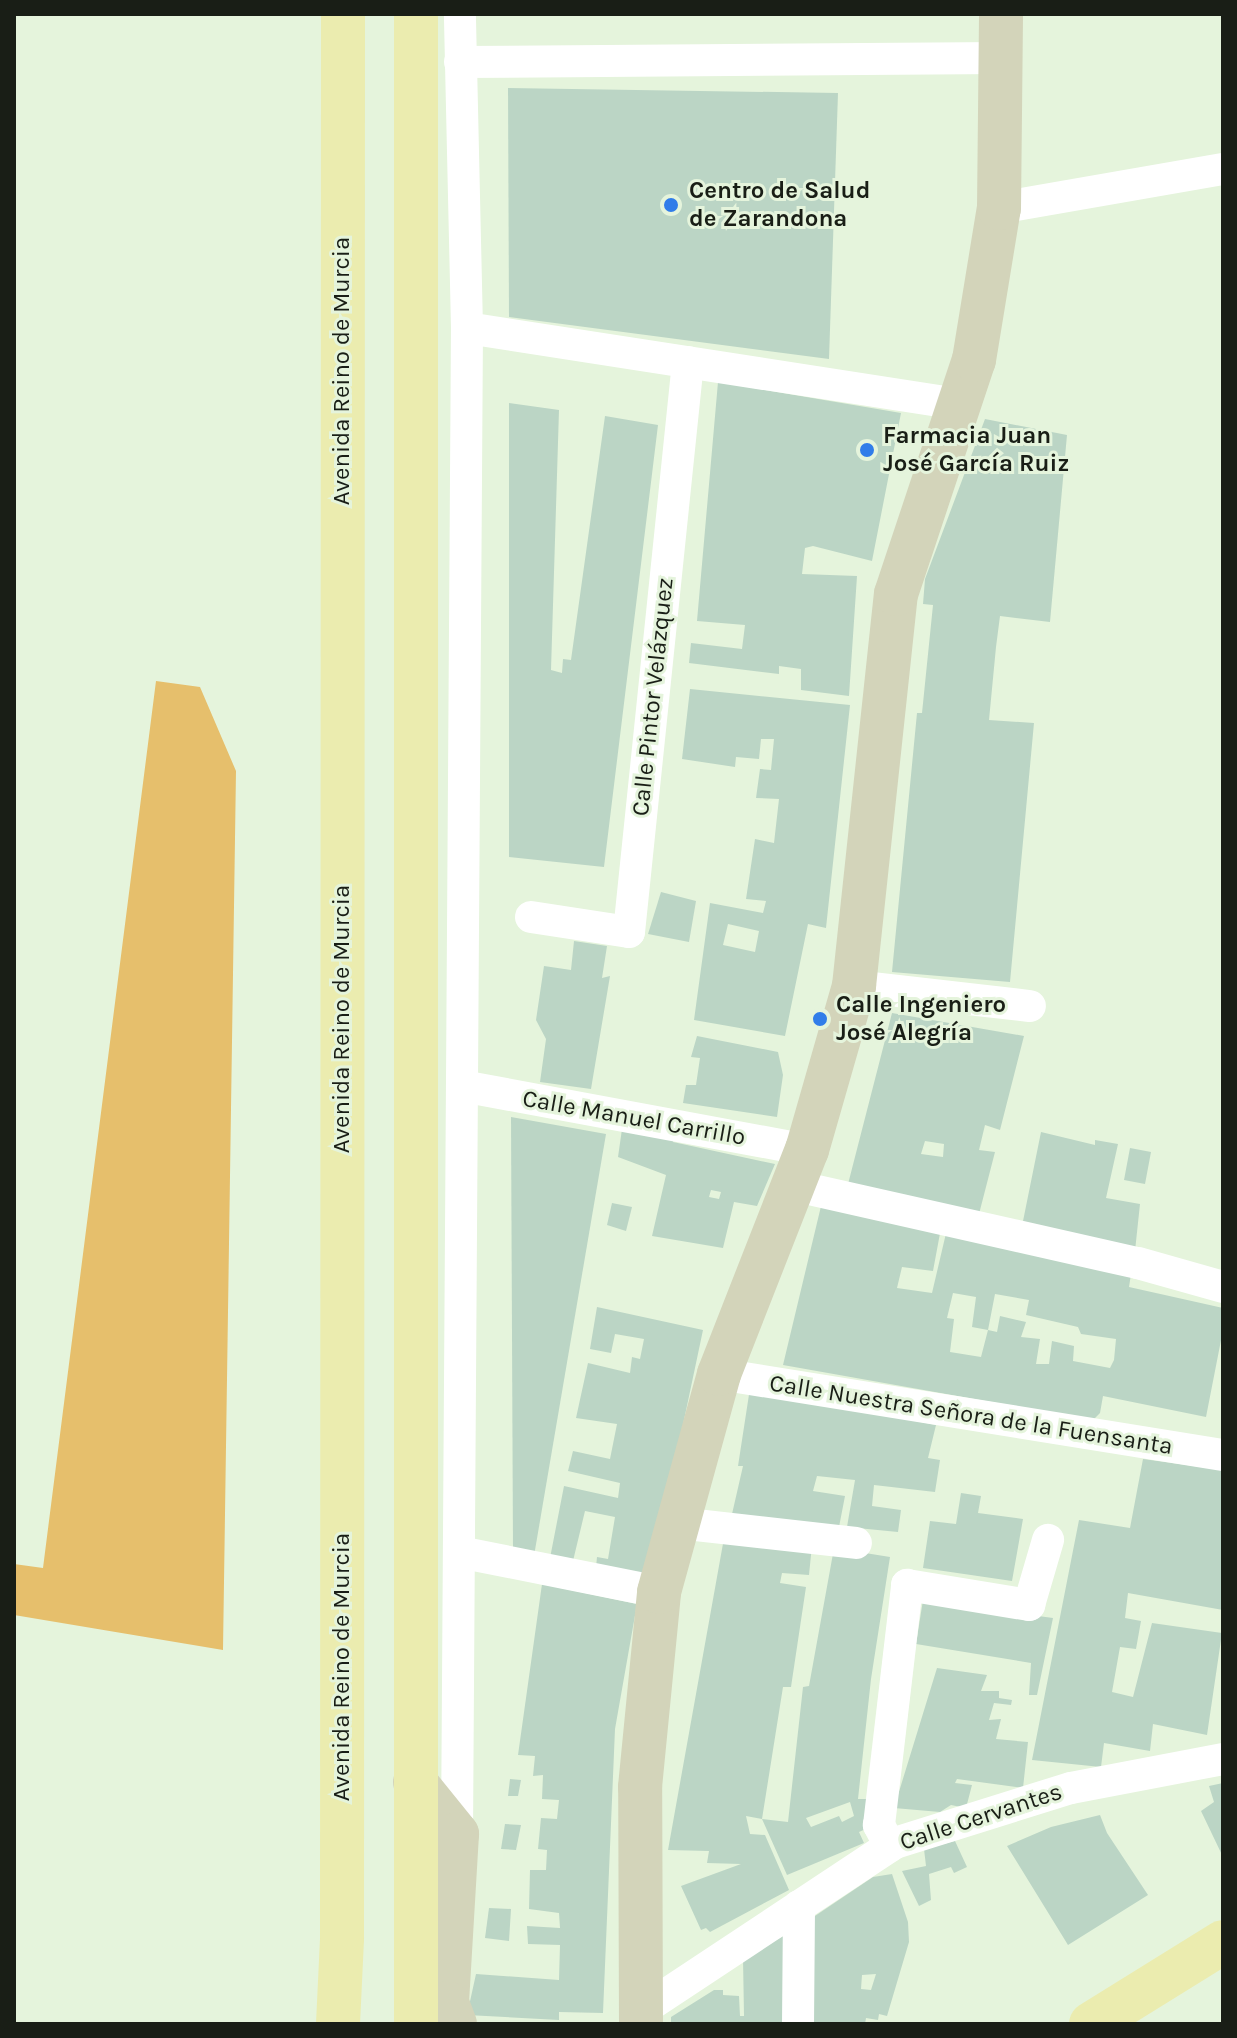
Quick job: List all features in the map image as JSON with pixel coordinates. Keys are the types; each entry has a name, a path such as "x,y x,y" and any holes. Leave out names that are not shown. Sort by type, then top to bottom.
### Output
{"main road":[{"name":"Avenida Reino de Murcia","path":"338,2023 342,1938 343,14"},
{"path":"416,14 416,2024"},
{"path":"1091,2024 1223,1942"}],"street":[{"path":"455,2024 447,2003 457,1834 458,1706 467,328 460,14"},
{"path":"637,2021 640,1787 659,1592 719,1374 799,1167 854,986 896,594 978,341 999,208 1001,14"},
{"path":"460,62 1001,58"},
{"path":"999,208 1223,169"},
{"path":"467,328 958,404"},
{"name":"Calle Pintor Velázquez","path":"531,917 629,932 688,362"},
{"path":"854,986 1030,1006"},
{"name":"Calle Manuel Carrillo","path":"462,1086 799,1167 1223,1287"},
{"name":"Calle Nuestra Señora de la Fuensanta","path":"719,1374 1222,1452"},
{"path":"678,1523 856,1543"},
{"path":"890,1846 879,1825 907,1585 1029,1605 1048,1540"},
{"path":"459,1552 659,1592"},
{"path":"457,1834 415,1782 458,1706"},
{"name":"Calle Cervantes","path":"637,2021 799,1906 890,1846 1071,1788 1223,1759"},
{"path":"798,2024 799,1906"}],"shaded area":[{"path":"156,681 200,687 236,771 223,1650 14,1615 14,1564 43,1568"}],"building":[{"name":"Centro de Salud de Zarandona","path":"508,88 838,93 829,359 509,317"},
{"path":"718,382 901,413 872,561 813,546 805,548 802,574 857,576 849,696 801,690 801,669 779,666 779,674 689,663 691,643 742,649 745,625 697,621"},
{"path":"509,403 559,410 551,670 562,673 563,659 571,660 605,416 658,425 604,867 509,857"},
{"path":"985,419 1067,435 1050,622 1000,616 996,647 989,720 1034,723 1010,982 892,972 917,713 922,713 933,605 923,604 925,579"},
{"path":"690,689 850,705 826,928 808,924 785,1036 694,1020 710,903 763,913 766,901 746,899 755,839 774,843 779,799 756,798 760,769 771,770 774,739 761,739 759,759 736,757 735,767 682,759","holes":["728,924 759,931 755,952 723,945"]},
{"path":"661,892 696,901 689,942 648,934"},
{"path":"574,941 607,946 602,978 610,976 591,1089 540,1082 546,1039 536,1020 544,966 571,970"},
{"path":"892,1013 1024,1036 1000,1130 985,1125 979,1150 995,1152 979,1214 847,1188","holes":["925,1141 944,1144 943,1157 921,1154"]},
{"path":"697,1036 778,1052 783,1075 777,1117 683,1103 686,1085 696,1085 700,1058 691,1057"},
{"path":"511,1117 606,1134 534,1556 513,1551"},
{"path":"623,1122 674,1138 673,1142 775,1164 757,1206 734,1202 723,1248 652,1236 666,1175 618,1157","holes":["711,1190 721,1192 719,1199 709,1197"]},
{"path":"1041,1132 1095,1145 1095,1140 1118,1144 1106,1198 1140,1204 1135,1251 1022,1226"},
{"path":"1130,1148 1151,1152 1145,1184 1124,1180"},
{"path":"822,1202 941,1228 933,1271 902,1267 897,1288 932,1293 947,1229 1132,1268 1129,1287 1223,1308 1223,1330 1206,1417 1103,1396 1100,1413 1093,1420 783,1365","holes":["953,1293 976,1297 972,1327 988,1330 981,1357 950,1352 954,1319 947,1318","995,1294 1029,1300 1026,1315 1078,1327 1081,1334 1116,1339 1110,1368 1073,1361 1074,1346 1052,1341 1049,1364 1036,1364 1040,1339 1021,1337 1026,1322 1000,1316 997,1332 988,1330"]},
{"path":"612,1203 632,1207 626,1231 607,1225"},
{"path":"597,1307 703,1330 650,1581 596,1567 597,1557 608,1559 615,1517 585,1511 573,1561 550,1558 564,1486 618,1498 620,1483 568,1471 573,1451 610,1459 617,1424 576,1418 588,1363 630,1373 632,1357 640,1359 644,1339 615,1334 611,1353 590,1349"},
{"path":"750,1388 936,1425 928,1458 940,1460 935,1492 874,1485 872,1506 901,1510 898,1532 847,1527 855,1480 817,1476 813,1491 845,1496 839,1527 732,1514 743,1466 738,1466"},
{"path":"1143,1459 1223,1470 1223,1610 1128,1593 1125,1618 1141,1621 1136,1649 1120,1647 1112,1692 1133,1697 1152,1623 1222,1633 1207,1735 1153,1724 1150,1751 1104,1743 1101,1767 1032,1760 1079,1520 1130,1528"},
{"path":"961,1493 981,1496 978,1513 1023,1519 1012,1581 923,1568 930,1521 956,1524"},
{"path":"724,1538 812,1545 809,1575 782,1573 780,1583 806,1587 791,1687 783,1687 762,1819 746,1816 750,1834 765,1835 789,1890 710,1932 706,1928 701,1930 681,1886 741,1864 707,1863 709,1851 668,1850"},
{"path":"834,1548 890,1557 871,1679 858,1799 868,1799 870,1827 859,1832 864,1843 787,1875 762,1819 788,1822 803,1687 809,1686","holes":["850,1802 854,1816 842,1822 839,1816 811,1827 806,1818"]},
{"path":"542,1584 637,1604 615,1729 603,2013 559,2012 559,2020 467,2015 476,1974 559,1980 560,1945 528,1944 527,1926 560,1928 559,1913 529,1909 530,1870 546,1870 547,1850 538,1849 541,1818 557,1819 559,1800 542,1799 543,1775 533,1776 535,1756 518,1755"},
{"path":"923,1600 1053,1618 1037,1695 1029,1695 1031,1663 916,1644"},
{"path":"937,1668 987,1675 981,1691 999,1691 999,1698 1012,1700 1011,1705 994,1703 989,1720 1001,1719 996,1739 1028,1742 1023,1788 957,1779 955,1783 972,1785 966,1808 951,1805 940,1812 894,1808"},
{"path":"510,1779 521,1780 518,1796 508,1796"},
{"path":"1223,1783 1223,1857 1201,1811 1214,1802 1209,1786"},
{"path":"1100,1815 1107,1833 1148,1895 1068,1945 1007,1846 1051,1827"},
{"path":"505,1824 521,1825 516,1850 501,1849"},
{"path":"955,1841 967,1867 954,1873 951,1867 929,1874 931,1900 919,1906 902,1871 926,1866 924,1849"},
{"path":"892,1874 908,1922 909,1942 887,2016 879,2014 878,2020 866,2018 865,2024 811,2024 812,1918 873,1877","holes":["876,1974 871,1990 861,1989 862,1975"]},
{"path":"489,1908 511,1909 509,1941 485,1938"},
{"path":"789,1933 790,2024 671,2024 671,2017 714,1990 723,1990 723,1995 739,1996 740,2016 744,2016 743,1958"}],"place":[{"name":"Centro de Salud de Zarandona","path":"671,205"},
{"name":"Farmacia Juan José García Ruiz","path":"867,450"},
{"name":"Calle Ingeniero José Alegría","path":"820,1019"}]}
